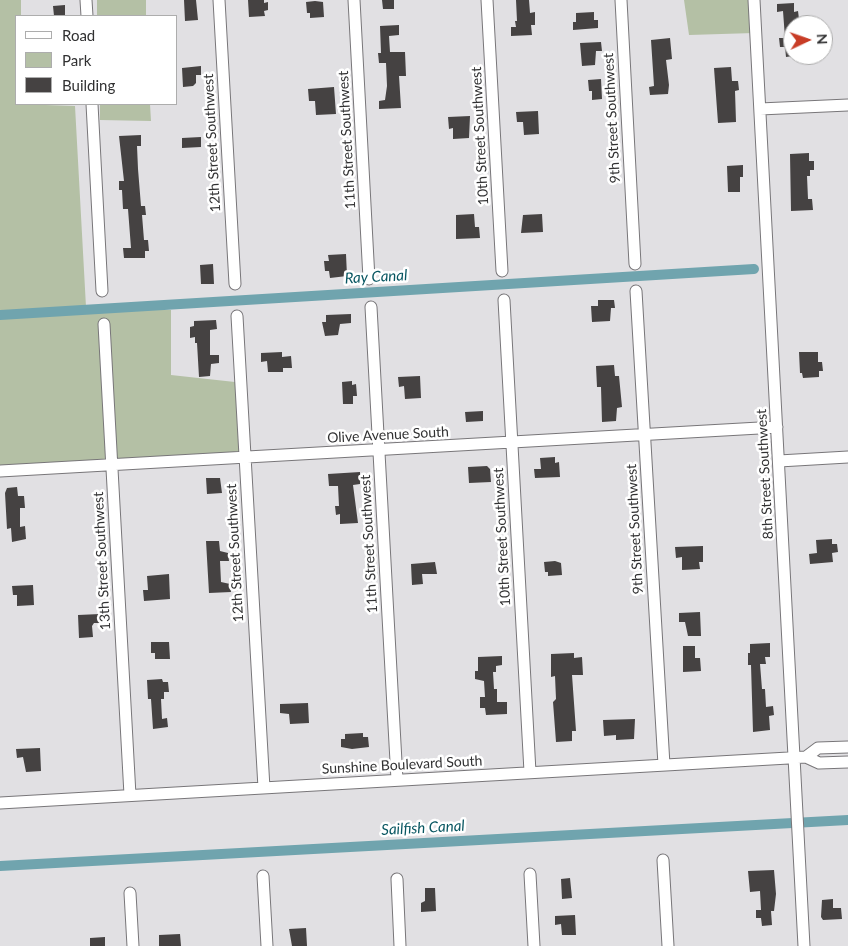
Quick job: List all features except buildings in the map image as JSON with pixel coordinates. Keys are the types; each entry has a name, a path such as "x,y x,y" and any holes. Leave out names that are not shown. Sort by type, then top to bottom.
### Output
{"street":[{"path":"86,0 87,15"},
{"name":"12th Street Southwest","path":"219,0 236,284"},
{"name":"11th Street Southwest","path":"354,0 369,279"},
{"name":"10th Street Southwest","path":"487,0 502,271"},
{"name":"9th Street Southwest","path":"621,0 635,264"},
{"name":"8th Street Southwest","path":"754,0 779,461 801,758 798,803 804,946"},
{"path":"760,109 848,104"},
{"path":"92,105 102,291"},
{"name":"9th Street Southwest","path":"636,291 664,766"},
{"name":"10th Street Southwest","path":"504,300 530,772"},
{"name":"11th Street Southwest","path":"371,307 397,780"},
{"name":"12th Street Southwest","path":"237,316 264,788"},
{"name":"13th Street Southwest","path":"104,324 130,796"},
{"name":"Olive Avenue South","path":"0,472 777,427"},
{"path":"779,461 848,457"},
{"name":"Sunshine Boulevard South","path":"801,758 818,748 848,747"},
{"name":"Sunshine Boulevard South","path":"0,803 801,758 819,763 848,762"},
{"path":"663,860 668,946"},
{"path":"530,874 534,946"},
{"path":"263,876 267,946"},
{"path":"397,879 400,946"},
{"path":"130,893 133,946"}],"green space":[{"path":"0,0 21,0 21,15 15,15 15,105 75,106 86,307 171,310 171,375 244,383 248,451 0,475"},
{"path":"97,0 146,0 146,15 97,15"},
{"path":"684,0 752,0 754,33 689,35"},
{"path":"100,105 150,105 151,121 100,120"}],"waterway":[{"name":"Ray Canal","path":"0,315 754,269"},
{"name":"Sailfish Canal","path":"0,866 848,820"}]}
